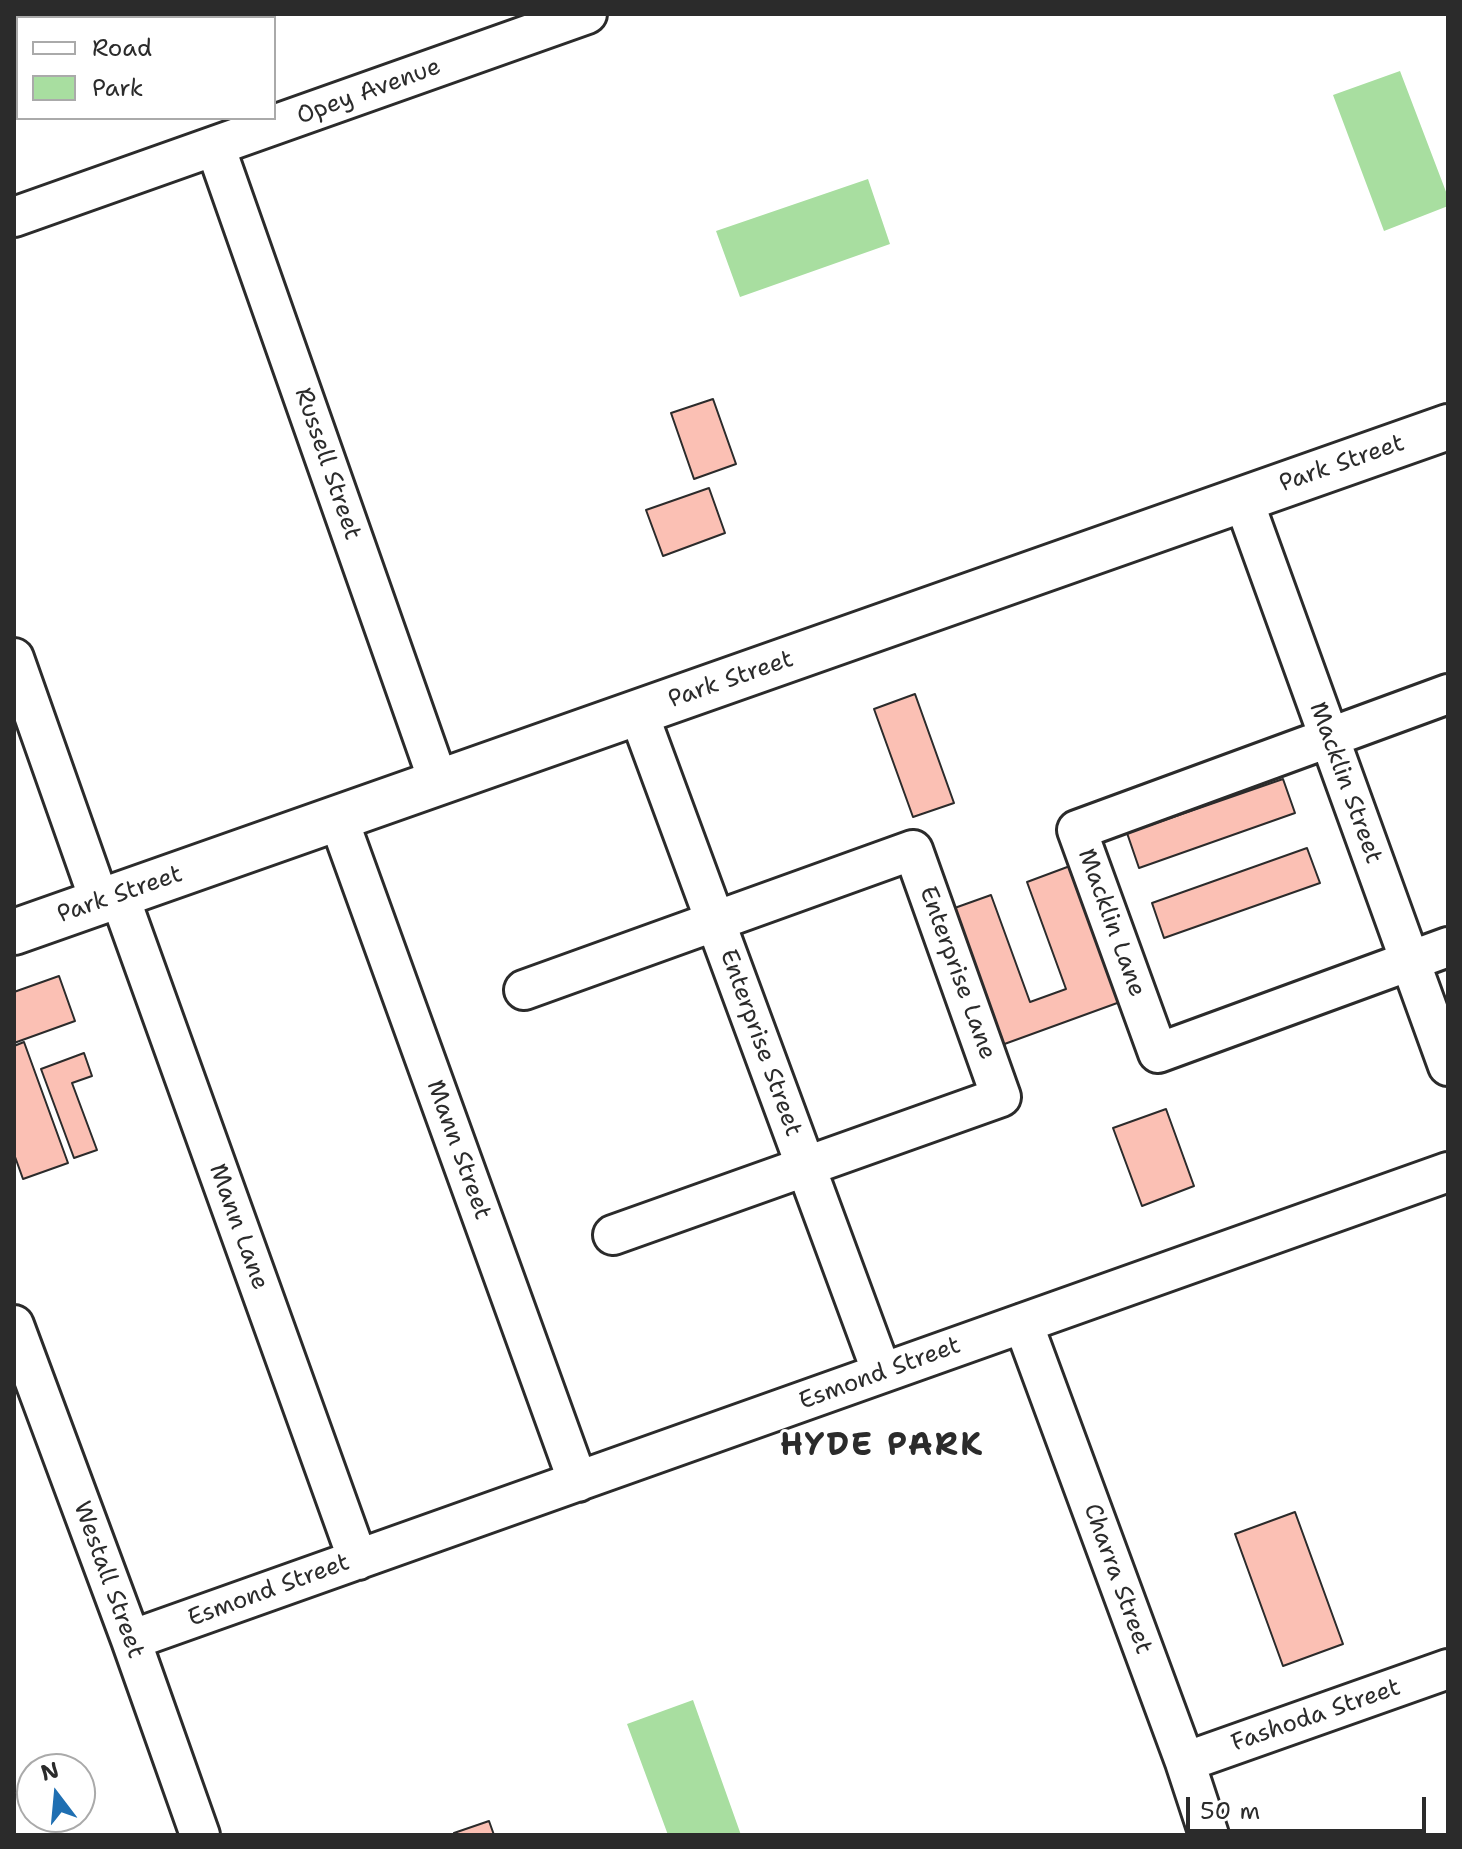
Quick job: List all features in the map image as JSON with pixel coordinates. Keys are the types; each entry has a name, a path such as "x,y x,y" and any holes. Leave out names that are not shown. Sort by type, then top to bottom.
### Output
{"street":[{"name":"Opey Avenue","path":"14,217 587,14"},
{"name":"Russell Street","path":"215,146 439,783"},
{"name":"Park Street","path":"14,932 1448,427"},
{"name":"Macklin Street","path":"1243,499 1448,1066"},
{"name":"Mann Lane","path":"14,658 109,898 358,1560"},
{"name":"Macklin Lane","path":"1448,694 1077,830 1158,1053 1448,947"},
{"name":"Enterprise Street","path":"638,712 882,1373"},
{"name":"Mann Street","path":"338,818 578,1482"},
{"name":"Enterprise Lane","path":"524,990 913,850 1001,1097 613,1235"},
{"name":"Esmond Street","path":"131,1640 1448,1172"},
{"name":"Charra Street","path":"1023,1323 1209,1835"},
{"name":"Westall Street","path":"14,1325 200,1835"},
{"name":"Fashoda Street","path":"1185,1762 1448,1669"}],"green space":[{"path":"1400,71 1448,197 1448,206 1384,231 1333,95"},
{"path":"868,179 890,244 740,297 716,231"},
{"path":"693,1700 741,1835 668,1835 627,1724"}],"building":[{"path":"713,399 736,464 694,479 671,413"},
{"path":"709,488 725,533 663,556 646,510"},
{"path":"915,694 954,803 913,817 874,709"},
{"path":"1283,779 1295,813 1139,868 1127,833"},
{"path":"1307,848 1320,883 1164,938 1152,903"},
{"path":"1070,866 1120,1002 999,1046 949,910 991,895 1030,1002 1066,989 1027,882"},
{"path":"59,976 75,1021 14,1043 14,992"},
{"path":"24,1042 68,1163 23,1179 14,1154 14,1046"},
{"path":"84,1053 92,1076 72,1083 97,1150 74,1158 41,1069"},
{"path":"1166,1109 1194,1186 1142,1206 1113,1128"},
{"path":"1295,1512 1343,1644 1283,1666 1235,1534"},
{"path":"489,1821 494,1835 454,1833"}],"district":[{"name":"HYDE PARK","path":"882,1447"}]}
